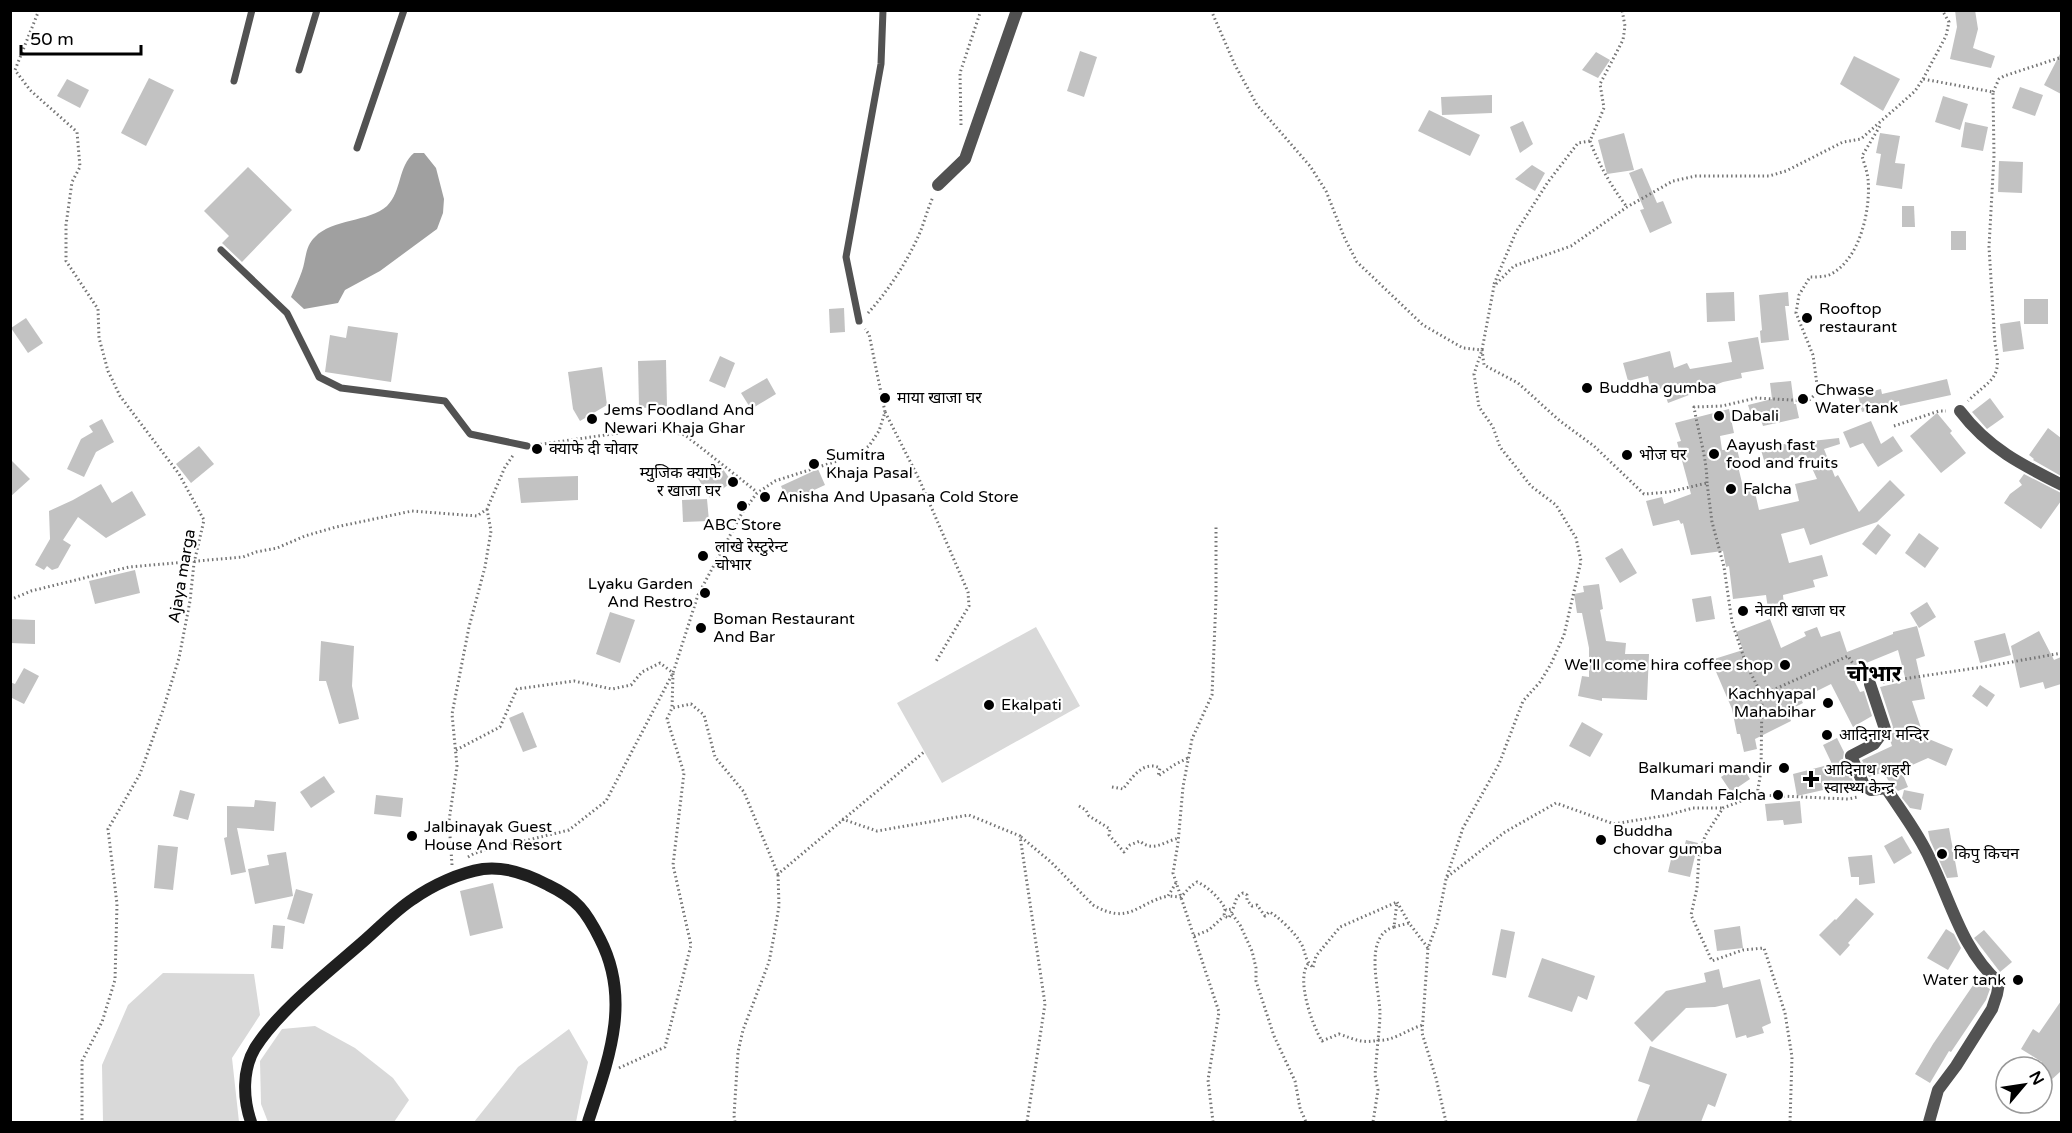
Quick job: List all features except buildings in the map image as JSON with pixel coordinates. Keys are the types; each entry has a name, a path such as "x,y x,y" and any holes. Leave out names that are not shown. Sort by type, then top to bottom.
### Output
{"main road":[{"path":"251,1122 246,1100 246,1068 255,1048 279,1019 316,982 412,899 452,878 485,869 515,871 539,880 565,894 588,915 603,944 615,976 615,1030 588,1122"}],"street":[{"path":"938,184 965,159 1017,10"},
{"path":"1960,411 1972,427 2012,460 2061,485"},
{"path":"1870,684 1885,729 1874,744 1851,756 1864,785 1871,790 1886,788 1929,857 1968,947 1987,972 1999,983 1992,1009 1938,1090 1929,1122"}],"lane":[{"path":"234,81 252,10"},
{"path":"299,70 317,10"},
{"path":"357,148 404,10"},
{"path":"859,321 846,257 881,64 883,10"},
{"path":"222,250 287,313 319,377 341,388 445,401 470,434 527,446"}],"path":[{"name":"Ajaya marga","path":"39,10 15,70 30,90 77,132 80,167 72,182 66,225 66,261 98,309 99,338 108,371 120,396 179,474 204,520 194,563 190,601 179,658 163,710 140,774 108,829 117,904 115,980 102,1022 82,1061 82,1122"},
{"path":"960,133 962,111 959,91 960,73 981,10"},
{"path":"1211,10 1235,65 1257,105 1310,166 1326,191 1344,239 1357,262 1423,325 1463,348 1482,350"},
{"path":"1622,10 1625,26 1623,40 1600,84 1604,108 1590,141 1612,188 1627,207"},
{"path":"1494,285 1514,266 1571,246 1627,207 1673,181 1696,176 1769,176 1786,171 1844,142 1861,139 1916,91 1946,36 1949,22 1942,10"},
{"path":"1894,426 1939,411 1960,411 1969,399 1995,377 1999,359 1995,344 1989,247 1994,156 1993,92 1999,79 2004,76 2061,57"},
{"path":"1923,79 1993,92"},
{"path":"1757,795 1761,771 1762,695 1746,664 1732,622 1724,567 1712,522 1707,468 1699,440 1694,407 1722,406 1756,398 1808,401 1818,392 1813,355 1796,313 1799,295 1810,278 1829,274 1845,262 1856,247 1865,225 1868,204 1868,178 1862,156 1886,117"},
{"path":"1446,1122 1436,1078 1422,1033 1428,948 1437,924 1446,879 1463,828 1499,764 1523,701 1540,682 1564,635 1581,561 1576,538 1556,505 1531,486 1500,447 1493,427 1479,407 1474,374 1482,350 1494,285 1516,232 1548,182 1578,144 1590,141"},
{"path":"935,663 969,606 968,592 919,479 885,412 869,334 859,321 878,302 906,260 919,235 938,184"},
{"path":"1482,350 1484,365 1518,383 1560,421 1594,446 1644,494 1669,492 1707,483"},
{"path":"467,858 475,853 569,830 606,801 673,673 698,595 742,513 757,493 775,481 856,455 869,446 879,431 885,412"},
{"path":"10,600 31,591 129,567 243,557 277,548 336,527 412,511 477,516 487,509 512,455 527,446 654,428 685,435 757,493"},
{"path":"460,864 452,869 449,821 457,766 452,714 469,627 485,567 491,531 487,509"},
{"path":"1213,1122 1208,1080 1219,1012 1173,873 1179,838 1183,787 1192,739 1212,695 1216,526"},
{"path":"1762,695 1848,656 1864,680 1870,684 2061,653"},
{"path":"456,750 500,727 517,689 574,681 612,689 630,685 642,672 660,663 673,673"},
{"path":"603,1076 665,1047 691,945 673,865 684,773 667,719 672,708 673,673"},
{"path":"672,708 691,704 704,715 715,757 744,792 778,874 779,906 769,962 742,1030 738,1052 735,1122"},
{"path":"778,874 924,752"},
{"path":"1112,787 1123,789 1138,771 1146,767 1154,765 1160,768 1158,776 1188,758"},
{"path":"1446,879 1504,832 1556,803 1614,824 1668,815 1693,808 1723,808 1757,795 1848,799 1871,790"},
{"path":"1079,806 1086,810 1089,816 1110,829 1109,835 1124,852 1130,845 1140,841 1150,847 1179,838"},
{"path":"1723,808 1705,836 1699,856 1697,888 1691,915 1712,961 1743,950 1764,948 1785,1013 1792,1057 1790,1122"},
{"path":"842,819 877,831 969,815 1020,836 1101,910 1116,915 1136,911 1149,902 1168,896 1181,897"},
{"path":"1020,836 1045,1004 1027,1122"},
{"path":"1181,897 1197,882 1211,891 1227,910 1233,909"},
{"path":"1168,896 1176,883"},
{"path":"1224,916 1229,918 1232,914 1237,897 1243,893 1247,895 1252,906 1257,904 1265,916 1269,912 1275,914 1300,941 1308,964 1313,967 1316,956 1340,927 1397,902"},
{"path":"1397,902 1428,948"},
{"path":"1394,927 1397,902"},
{"path":"1194,936 1209,930 1224,916 1226,909"},
{"path":"1232,914 1240,925 1252,951 1259,990 1274,1036 1294,1081 1306,1122"},
{"path":"1373,1122 1378,1090 1375,1075 1380,1014 1375,965 1376,944 1384,931 1409,923"},
{"path":"1308,964 1304,969 1304,988 1312,1025 1322,1041 1339,1034 1354,1041 1367,1043 1378,1040 1387,1041 1405,1030 1423,1024"}],"shaded area":[{"path":"414,153 424,153 436,168 444,199 443,213 437,229 380,271 345,290 338,303 304,309 291,297 312,241 322,231 371,215 387,206 392,200 405,165"},
{"name":"Ekalpati","path":"1036,627 1080,706 942,783 897,703"},
{"path":"163,973 254,974 260,1015 232,1058 239,1122 103,1122 102,1065 128,1005"},
{"path":"315,1026 355,1048 393,1078 409,1100 394,1122 268,1122 261,1104 260,1061 282,1029"},
{"path":"569,1029 588,1062 576,1122 474,1122 518,1067"}],"place":[{"name":"Rooftop restaurant","path":"1807,318"},
{"name":"Buddha gumba","path":"1587,388"},
{"name":"माया खाजा घर","path":"885,398"},
{"name":"Chwase Water tank","path":"1803,399"},
{"name":"Dabali","path":"1719,416"},
{"name":"Jems Foodland And Newari Khaja Ghar","path":"592,419"},
{"name":"क्याफे दी चोवार","path":"537,449"},
{"name":"Aayush fast food and fruits","path":"1714,454"},
{"name":"भोज घर","path":"1627,455"},
{"name":"Sumitra Khaja Pasal","path":"814,464"},
{"name":"म्युजिक क्याफे र खाजा घर","path":"733,482"},
{"name":"Falcha","path":"1731,489"},
{"name":"Anisha And Upasana Cold Store","path":"765,497"},
{"name":"ABC Store","path":"742,506"},
{"name":"लाखे रेस्टुरेन्ट चोभार","path":"703,556"},
{"name":"Lyaku Garden And Restro","path":"705,593"},
{"name":"नेवारी खाजा घर","path":"1743,611"},
{"name":"Boman Restaurant And Bar","path":"701,628"},
{"name":"We'll come hira coffee shop","path":"1785,665"},
{"name":"Kachhyapal Mahabihar","path":"1828,703"},
{"name":"Ekalpati","path":"989,705"},
{"name":"आदिनाथ मन्दिर","path":"1827,735"},
{"name":"Balkumari mandir","path":"1784,768"},
{"name":"आदिनाथ शहरी स्वास्थ्य केन्द्र","path":"1811,779"},
{"name":"Mandah Falcha","path":"1778,795"},
{"name":"Jalbinayak Guest House And Resort","path":"412,836"},
{"name":"Buddha chovar gumba","path":"1601,840"},
{"name":"किपु किचन","path":"1942,854"},
{"name":"Water tank","path":"2018,980"}],"district":[{"name":"चोभार","path":"1874,674"}]}
